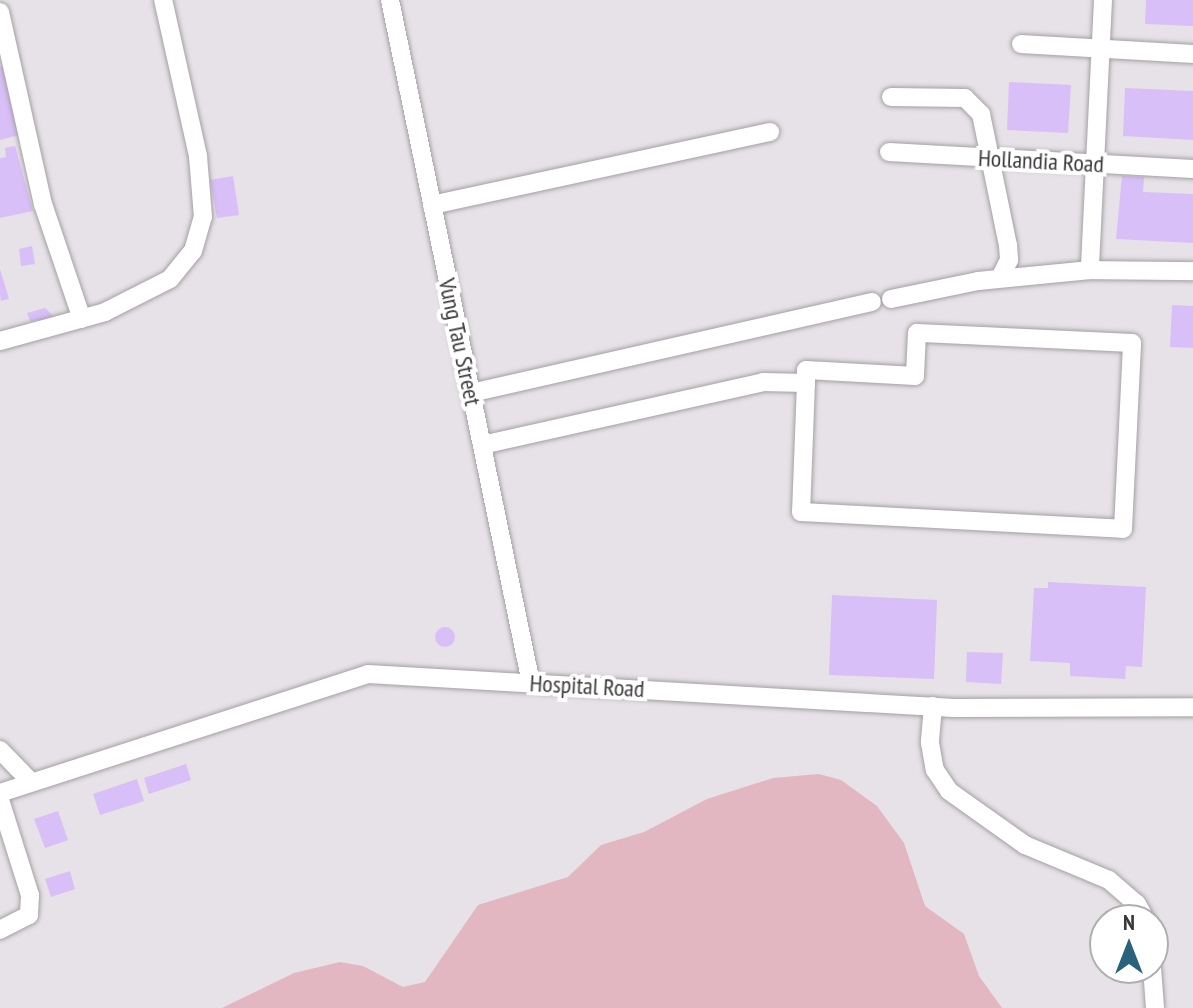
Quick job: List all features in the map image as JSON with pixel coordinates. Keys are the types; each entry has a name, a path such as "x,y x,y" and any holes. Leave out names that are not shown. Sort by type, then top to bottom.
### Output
{"street":[{"path":"0,341 82,319 170,279 199,236 203,217 198,156 163,0"},
{"name":"Vung Tau Street","path":"390,0 531,683"},
{"path":"1090,270 1103,0"},
{"path":"0,12 43,204 82,319"},
{"path":"1021,44 1193,54"},
{"path":"891,97 965,98 981,114 1009,260 1000,278"},
{"path":"432,205 770,132"},
{"name":"Hollandia Road","path":"889,152 1193,169"},
{"path":"891,299 1000,278 1090,270 1193,271"},
{"path":"471,393 872,302"},
{"path":"917,333 1132,343 1123,529 801,512 806,383 806,370 915,376 917,333"},
{"path":"482,445 763,382 806,383"},
{"name":"Hospital Road","path":"0,793 368,674 933,706 1160,711 1193,707"},
{"path":"933,706 930,743 935,770 949,791 1025,845 1109,880 1137,904"},
{"path":"0,750 31,782"},
{"path":"0,800 30,895 29,915 0,930"},
{"path":"1153,984 1155,1008"}],"shaded area":[{"path":"819,774 841,780 877,806 904,843 925,906 964,934 979,976 1002,1008 222,1008 294,973 340,962 363,966 403,987 425,982 478,905 568,877 601,845 644,832 707,799 773,778"}],"building":[{"path":"1146,0 1193,0 1193,26 1145,24"},
{"path":"5,66 19,135 0,140 0,67"},
{"path":"1009,82 1071,85 1068,133 1007,130"},
{"path":"1125,88 1193,91 1193,140 1123,136"},
{"path":"15,146 33,211 0,218 0,158 6,157 5,148"},
{"path":"233,176 239,215 217,218 210,180"},
{"path":"1122,176 1144,177 1143,192 1193,194 1193,243 1116,239"},
{"path":"32,246 35,264 21,266 19,249"},
{"path":"0,269 9,299 1,301 0,295"},
{"path":"1172,305 1193,306 1193,348 1170,347"},
{"path":"45,308 57,319 30,321 27,313"},
{"path":"1048,582 1146,587 1142,667 1126,666 1125,679 1070,676 1070,663 1030,661 1034,588 1048,588"},
{"path":"832,595 937,600 934,679 829,675"},
{"path":"441,627 449,627 455,637 449,647 441,647 435,641 435,633"},
{"path":"967,652 1003,653 1001,684 966,682"},
{"path":"186,764 191,780 149,794 144,778"},
{"path":"137,779 144,801 100,815 93,794"},
{"path":"58,811 68,840 45,848 34,819"},
{"path":"70,871 75,889 51,897 45,879"}]}
